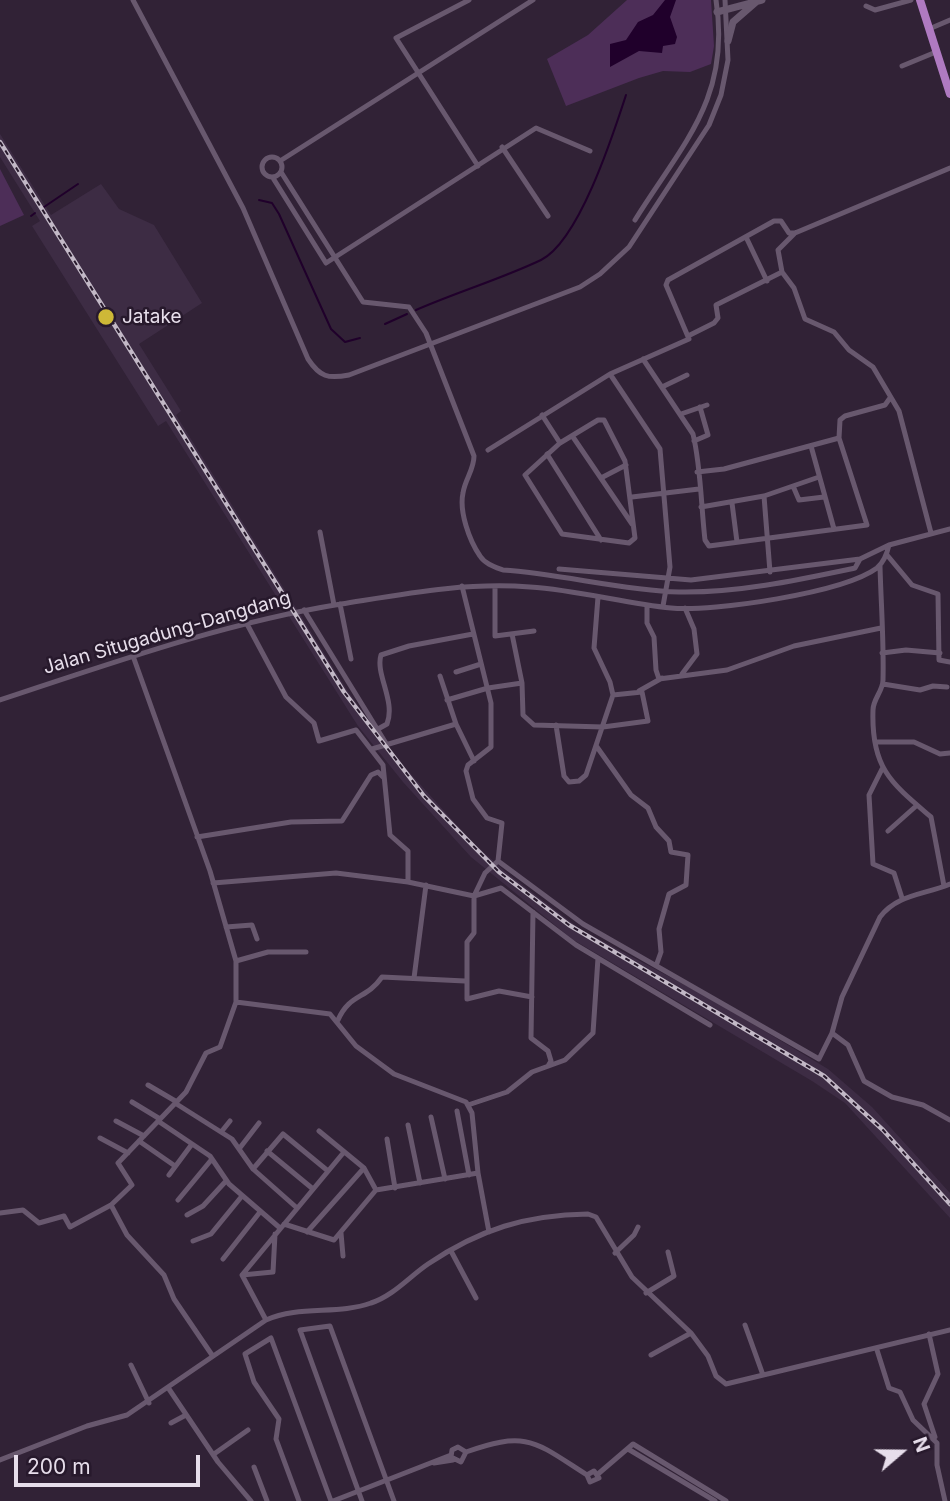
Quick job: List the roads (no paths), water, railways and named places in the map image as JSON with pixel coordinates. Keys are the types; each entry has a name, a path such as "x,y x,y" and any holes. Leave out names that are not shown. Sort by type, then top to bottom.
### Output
{"main road":[{"path":"920,0 950,94"},
{"path":"718,12 759,1"},
{"path":"728,41 733,22 759,1"}],"street":[{"path":"133,0 243,208 308,359 318,374 328,378 349,375 580,287 600,274 629,247 709,125 721,95 728,41 725,0"},
{"path":"469,0 396,38 478,166"},
{"path":"280,161 417,71 533,0"},
{"path":"635,220 700,120 712,92 718,59 716,0"},
{"path":"866,6 876,10 911,0"},
{"path":"929,29 950,20"},
{"path":"902,66 936,52"},
{"path":"280,161 271,157 262,162 263,174 273,178 326,263 478,166 502,147 536,128 590,151"},
{"path":"502,147 548,216"},
{"path":"679,149 687,155"},
{"path":"280,161 281,172 363,302 409,307 430,344 474,456 474,467 463,489 461,502 480,556 503,570 667,591 768,584 855,568"},
{"path":"931,533 899,411 873,368 849,350 834,332 805,319 794,288 782,272 778,250 794,233 950,168"},
{"path":"273,178 281,172"},
{"path":"690,335 666,282 777,220 789,233 794,233"},
{"path":"746,237 767,281"},
{"path":"488,450 610,374 689,339 690,335 714,323 718,317 716,305 782,272"},
{"path":"643,359 681,414 694,441 705,540 709,546 867,525 839,439 840,420 845,416 885,405 890,398"},
{"path":"610,374 657,443 669,579 663,606"},
{"path":"662,387 687,375"},
{"path":"681,414 707,405"},
{"path":"694,441 708,435 700,407"},
{"path":"542,415 560,443"},
{"path":"598,419 604,420 626,465 632,497 635,538 632,542 562,534 526,478 525,472 560,443 598,419"},
{"path":"573,437 633,525"},
{"path":"697,472 724,469 839,439"},
{"path":"811,446 834,529"},
{"path":"547,454 601,540"},
{"path":"601,478 626,465"},
{"path":"701,508 764,496 819,477"},
{"path":"793,486 799,500 824,497"},
{"path":"632,497 699,489"},
{"path":"764,496 770,572"},
{"path":"732,503 737,542"},
{"path":"559,569 691,580 770,572 860,559 889,545 950,529"},
{"path":"320,532 351,659"},
{"name":"Jalan Situgadung-Dangdang","path":"0,700 133,656 247,624 386,595 462,586 531,587 647,605 685,608 789,595 858,578 880,566 887,555 889,545"},
{"path":"887,555 912,585 938,594 940,661 950,662"},
{"path":"855,568 860,559"},
{"path":"852,560 858,578"},
{"path":"498,861 583,924 819,1059 832,1033 842,998 880,917 888,906 902,898 948,885 931,817 915,807 882,769 873,709 883,684 880,566"},
{"path":"462,586 488,688 491,747 466,771 473,799 486,818 502,823 498,861 485,873 474,896 474,933 467,942 467,999 499,991 532,997"},
{"path":"495,586 495,635 534,631"},
{"path":"556,725 564,776 569,782 575,782 586,775 612,695 610,682 593,645 598,597"},
{"path":"647,605 647,623 654,637 657,677 662,678"},
{"path":"682,674 697,654 694,629 685,608"},
{"path":"304,610 319,639 387,745"},
{"path":"247,624 286,696 314,723 319,741 356,730 383,765 390,835 403,845 409,855 408,882"},
{"path":"612,695 639,691 662,678 727,670 794,646 881,628"},
{"path":"378,729 387,724 389,715 386,683 379,664 381,655 410,646 473,634"},
{"path":"512,634 522,683 523,715 534,725 603,727 648,721 644,698 639,691"},
{"path":"882,653 906,650 940,653"},
{"path":"0,1213 23,1210 39,1223 64,1216 70,1227 111,1205 132,1185 118,1164 186,1092 206,1053 220,1047 236,1002 236,961 213,883 133,656"},
{"path":"456,672 481,664"},
{"path":"440,676 456,724 474,761"},
{"path":"447,700 488,688 522,683"},
{"path":"883,684 920,691 933,686 947,687"},
{"path":"372,749 456,724"},
{"path":"877,742 914,742 940,754 950,753"},
{"path":"597,747 631,795 648,808 660,832 669,841 671,852 688,855 686,885 669,894 662,917 659,929 661,952 656,966"},
{"path":"882,769 869,794 873,864 894,873 902,898"},
{"path":"197,837 291,822 342,821 371,775 380,773 384,780"},
{"path":"888,831 915,807"},
{"path":"213,883 321,873 364,874 474,896 500,888 598,958 710,1025"},
{"path":"414,978 426,885"},
{"path":"533,912 531,1038 548,1051 551,1061 548,1066"},
{"path":"226,927 252,926 257,939"},
{"path":"236,961 257,954 306,952"},
{"path":"468,1105 507,1092 527,1075 565,1060 594,1030 598,958"},
{"path":"338,1020 348,1002 372,991 382,977 465,981"},
{"path":"236,1002 330,1014 338,1020 356,1045 382,1066 410,1082 438,1090 468,1105 472,1113 488,1232"},
{"path":"832,1033 848,1045 863,1081 892,1097 923,1105 950,1120"},
{"path":"148,1085 222,1131 253,1169 298,1208"},
{"path":"132,1102 212,1159 226,1181 260,1212 282,1226 330,1240 341,1233 376,1190 478,1173"},
{"path":"457,1111 469,1175"},
{"path":"431,1117 445,1179"},
{"path":"116,1121 175,1166"},
{"path":"222,1131 230,1121"},
{"path":"239,1149 260,1123"},
{"path":"408,1125 420,1183"},
{"path":"319,1132 364,1168 376,1190"},
{"path":"253,1169 283,1134 328,1171"},
{"path":"100,1138 128,1153"},
{"path":"387,1139 395,1188"},
{"path":"169,1174 192,1144"},
{"path":"267,1151 313,1189"},
{"path":"242,1275 344,1152"},
{"path":"178,1200 212,1159"},
{"path":"307,1232 364,1168"},
{"path":"187,1215 203,1206 226,1181"},
{"path":"193,1241 211,1234 242,1196"},
{"path":"111,1205 127,1235 164,1275 174,1299 212,1355"},
{"path":"223,1259 260,1212"},
{"path":"0,1460 87,1426 119,1419 149,1403 212,1355 266,1320 285,1314 368,1304 388,1295 425,1266 451,1251 488,1232 530,1217 588,1214 596,1217 615,1253 646,1293 691,1333 704,1350 720,1382 731,1384 950,1331"},
{"path":"615,1253 634,1235 638,1227"},
{"path":"341,1233 343,1256"},
{"path":"242,1275 273,1272 275,1234"},
{"path":"451,1251 475,1298"},
{"path":"646,1293 674,1276 668,1252"},
{"path":"242,1275 266,1320"},
{"path":"745,1325 763,1375"},
{"path":"362,1501 300,1330 330,1326 394,1501"},
{"path":"651,1355 691,1333"},
{"path":"929,1334 938,1374 925,1404 935,1440 945,1501"},
{"path":"299,1501 276,1438 279,1419 254,1382 245,1354 271,1338 332,1501 452,1457 458,1447 466,1452"},
{"path":"877,1350 889,1388 900,1392 914,1420 935,1440"},
{"path":"131,1365 149,1403"},
{"path":"169,1389 251,1501"},
{"path":"171,1423 186,1415"},
{"path":"214,1454 248,1430"},
{"path":"452,1457 461,1462 466,1452 505,1439 528,1441 587,1475 594,1483 598,1474 630,1446"},
{"path":"630,1446 715,1501"},
{"path":"630,1446 726,1501"},
{"path":"254,1467 267,1501"},
{"path":"587,1475 594,1471 598,1474"},
{"path":"940,1482 950,1482"}],"waterway":[{"path":"416,310 526,267 555,249 568,232 593,185 626,95"},
{"path":"44,207 78,184"},
{"path":"259,200 272,203 279,214 331,329 345,342 360,338"},
{"path":"31,216 35,213"},
{"path":"385,324 407,314"}],"railway":[{"path":"0,142 344,692 424,796 499,872 569,925 824,1076 883,1130 950,1204"}],"place":[{"name":"Jatake","path":"106,317"}]}
